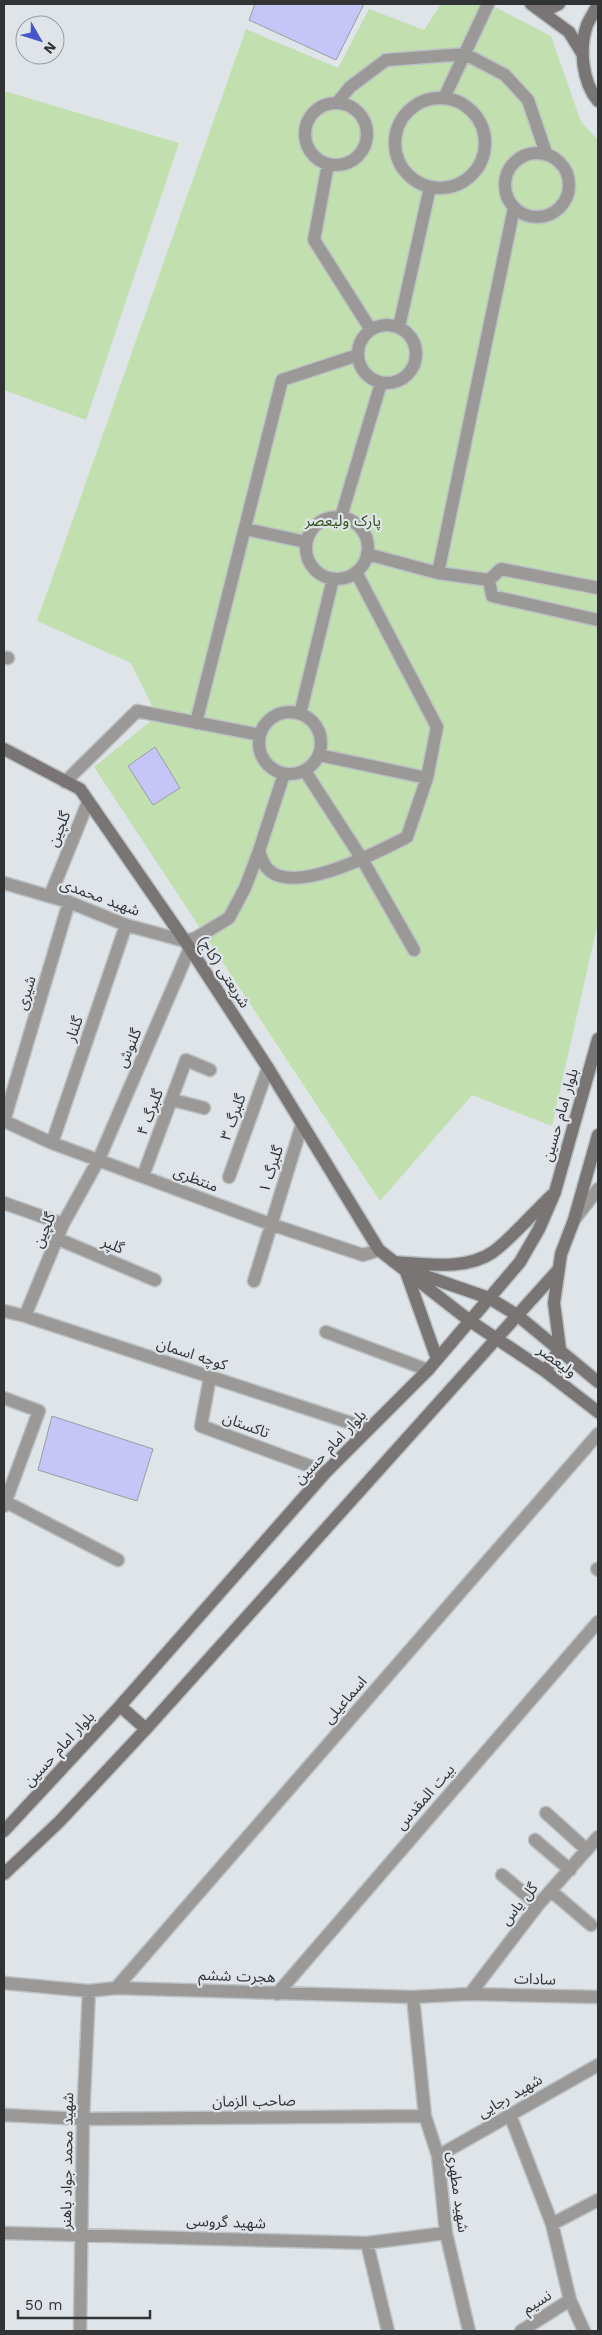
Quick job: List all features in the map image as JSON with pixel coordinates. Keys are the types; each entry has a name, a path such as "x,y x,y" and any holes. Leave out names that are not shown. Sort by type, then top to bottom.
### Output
{"main road":[{"path":"531,4 544,11 568,32 582,52"},
{"path":"544,11 559,4"},
{"path":"598,4 587,26 582,52 586,76 598,101"},
{"name":"شریعتی (کاج)","path":"4,749 80,789 268,1068 379,1250 405,1269"},
{"name":"بلوار امام حسین","path":"4,1831 120,1706 326,1472 428,1370 520,1262 539,1229 555,1192 598,1040"},
{"path":"545,1371 560,1349 554,1303 561,1254 574,1220 598,1135"},
{"path":"394,1262 441,1265 470,1261 492,1253 555,1192"},
{"path":"405,1269 437,1359"},
{"name":"ولیعصر","path":"405,1269 489,1298 517,1315 598,1382"},
{"name":"ولیعصر","path":"405,1269 470,1321 545,1371 598,1412"},
{"path":"4,1874 59,1822 146,1729 559,1269"},
{"path":"120,1706 146,1729"}],"street":[{"path":"444,98 488,4"},
{"path":"337,103 350,87 386,60 465,54 505,75 528,100 546,153"},
{"path":"444,98 459,102 470,109 484,131 485,144 477,169 468,179 456,185 443,188 430,187 416,181 405,171 397,158 394,143 397,128 404,115 415,105 429,99 444,98"},
{"path":"337,103 356,110 364,123 367,138 364,148 357,156 343,164 328,164 311,153 305,134 309,120 318,108 337,103"},
{"path":"546,153 563,164 568,174 568,194 563,204 550,214 534,217 523,214 514,208 508,199 505,188 506,177 510,168 525,154 546,153"},
{"path":"328,164 314,240 371,330"},
{"path":"399,327 430,187"},
{"path":"438,573 514,208"},
{"path":"389,325 399,327 407,332 416,349 414,368 400,381 381,383 365,373 358,355 360,346 371,330 389,325"},
{"path":"196,722 282,380 358,355"},
{"path":"341,517 381,383"},
{"path":"341,517 359,526 367,544 367,554 356,572 349,576 333,578 315,570 309,562 306,542 309,533 322,520 341,517"},
{"path":"245,529 306,542"},
{"path":"367,554 438,573 489,580"},
{"path":"489,580 501,569 598,588"},
{"path":"259,851 267,869 288,879 318,875 362,859 407,837 427,778 437,727 356,572"},
{"path":"300,714 333,578"},
{"path":"489,580 492,596 598,620"},
{"path":"66,782 137,711 260,735"},
{"path":"280,714 300,714 309,718 320,734 321,745 319,755 305,771 295,774 284,774 266,764 259,745 260,735 264,726 280,714"},
{"path":"319,755 427,778"},
{"path":"305,771 362,859 414,950"},
{"path":"187,946 196,938 229,918 246,888 284,774"},
{"name":"گلچین","path":"50,896 88,802"},
{"name":"شهید محمدی","path":"5,887 50,896 69,902 126,925 187,946"},
{"name":"شیری","path":"4,1121 69,902"},
{"name":"گلنار","path":"52,1143 126,925"},
{"name":"گلنوش","path":"99,1159 187,946"},
{"name":"گلبرگ ۴","path":"143,1176 173,1100 186,1060 210,1070"},
{"name":"گلبرگ ۳","path":"229,1177 268,1068"},
{"path":"173,1100 204,1108"},
{"name":"منتظری","path":"4,1121 52,1143 270,1224 363,1255 379,1250"},
{"name":"گلبرگ ۱","path":"254,1281 302,1124"},
{"name":"گلچین","path":"25,1316 63,1224 99,1159"},
{"path":"574,1220 598,1189"},
{"path":"4,1203 63,1224"},
{"name":"گلپر","path":"58,1239 155,1280"},
{"name":"کوچه اسمان","path":"4,1312 25,1316 369,1429"},
{"path":"326,1332 428,1370"},
{"name":"تاکستان","path":"210,1377 200,1426 326,1472"},
{"path":"4,1398 39,1411 5,1504 118,1560"},
{"name":"اسماعیلی","path":"116,1988 598,1434"},
{"name":"بیت المقدس","path":"277,1994 598,1622"},
{"path":"546,1813 587,1850"},
{"name":"گل یاس","path":"470,1994 538,1905 598,1838"},
{"path":"535,1840 570,1870"},
{"path":"502,1875 538,1905"},
{"path":"551,1891 591,1925"},
{"name":"هجرت ششم","path":"4,1983 89,1991 116,1988 413,1997 470,1994"},
{"name":"شهید محمد جواد باهنر","path":"80,2331 83,2119 89,1991"},
{"name":"سادات","path":"470,1994 598,1997"},
{"name":"شهید مطهری","path":"413,1997 425,2116 438,2156 446,2233 469,2331"},
{"name":"شهید رجایی","path":"438,2156 598,2065"},
{"name":"صاحب الزمان","path":"4,2115 83,2119 425,2116"},
{"path":"510,2115 552,2224 570,2300 584,2331"},
{"path":"552,2224 598,2200"},
{"name":"شهید گروسی","path":"4,2233 367,2243 446,2233"},
{"path":"367,2243 388,2331"},
{"name":"نسیم","path":"521,2331 570,2300"}],"green space":[{"name":"پارک ولیعصر","path":"441,4 489,4 551,36 581,122 598,140 598,922 552,1126 472,1095 380,1201 94,767 157,716 131,663 37,621 246,29 338,68 369,9 424,30"},
{"path":"4,91 179,143 86,420 4,390"}],"building":[{"path":"255,4 364,4 336,60 249,20"},
{"path":"155,747 180,788 153,805 128,766"},
{"path":"52,1416 153,1449 137,1501 38,1470"}]}
